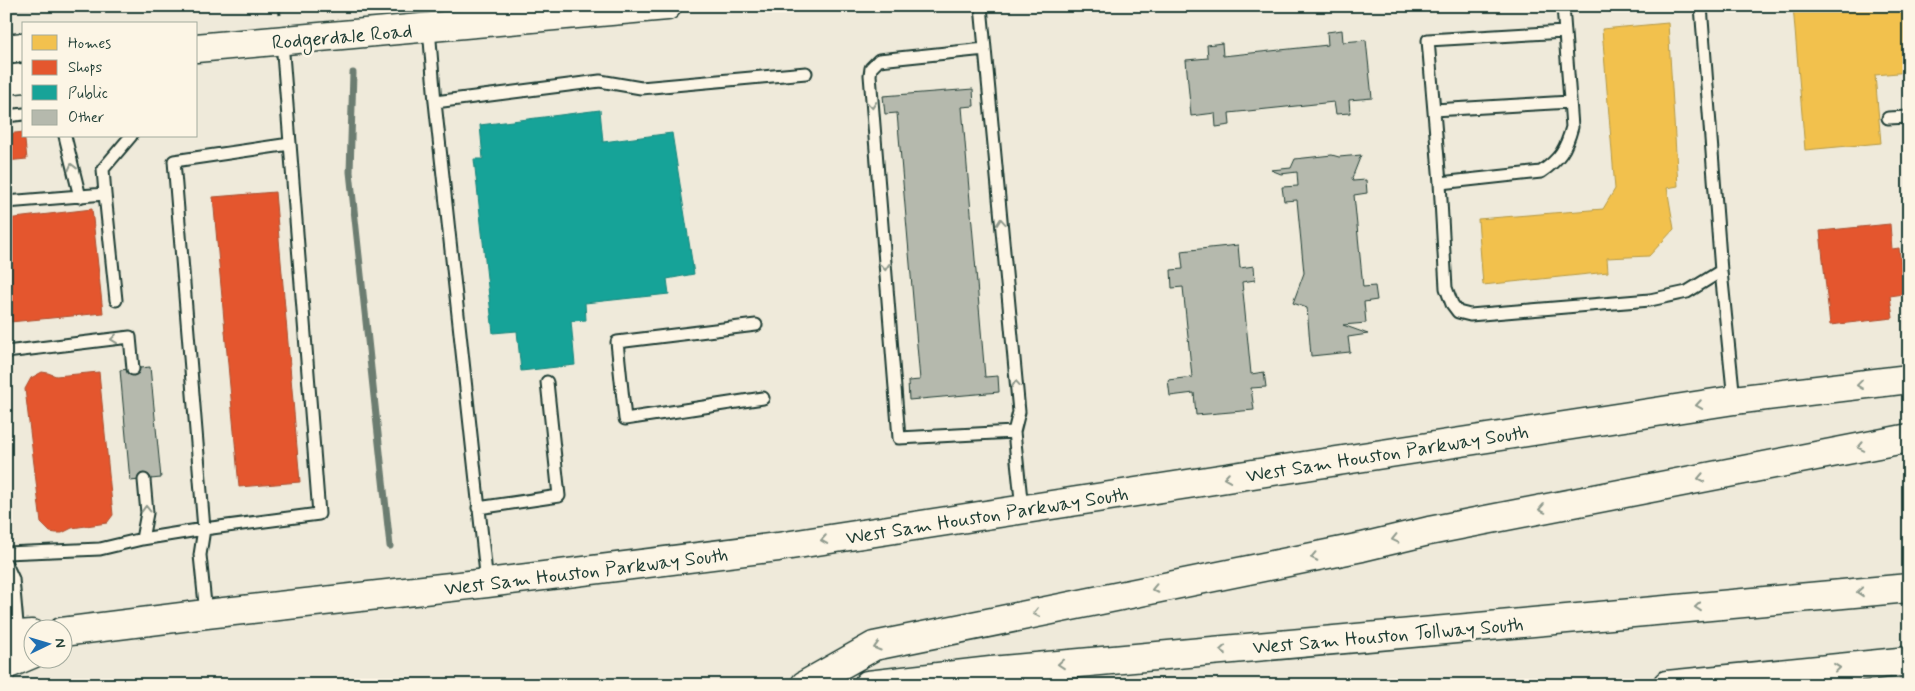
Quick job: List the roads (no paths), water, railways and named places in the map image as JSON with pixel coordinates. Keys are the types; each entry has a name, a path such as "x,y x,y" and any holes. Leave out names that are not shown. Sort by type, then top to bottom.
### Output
{"main road":[{"name":"Rodgerdale Road","path":"198,48 667,6"},
{"path":"6,49 22,47"},
{"path":"6,80 22,78"},
{"name":"West Sam Houston Parkway South","path":"72,633 206,614 487,583 778,547 1734,400 1909,379"},
{"path":"805,685 874,646 1362,547 1429,531 1909,438"},
{"name":"West Sam Houston Tollway South","path":"868,685 1011,669 1909,588"},
{"path":"6,665 22,640"},
{"path":"1667,685 1909,661"}],"lane":[{"path":"981,6 1018,412 1014,432 1022,509"},
{"path":"1440,183 1541,172 1555,163 1567,145 1572,127 1562,6"},
{"path":"1701,6 1721,271 1734,400"},
{"path":"429,28 487,583"},
{"path":"1564,32 1428,40 1440,183 1446,288 1452,304 1458,312 1470,315 1650,300 1687,292 1721,271"},
{"path":"6,553 100,549 142,538 319,514 290,144 288,41"},
{"path":"985,49 879,60 871,68 870,75 899,438 1014,432"},
{"path":"436,102 600,81 641,88 806,73"},
{"path":"1434,110 1570,102"},
{"path":"6,116 22,114"},
{"path":"1888,118 1909,117"},
{"path":"65,138 80,197"},
{"path":"116,300 103,169 129,138"},
{"path":"206,614 200,555 204,529 174,161 290,144"},
{"path":"6,202 105,194"},
{"path":"756,325 617,342 625,419 763,398"},
{"path":"6,352 130,337 133,369"},
{"path":"478,508 559,496 547,382"},
{"path":"142,538 147,513 144,480"},
{"path":"6,564 13,580 22,640"}],"waterway":[{"path":"353,73 350,172 390,546"}]}
